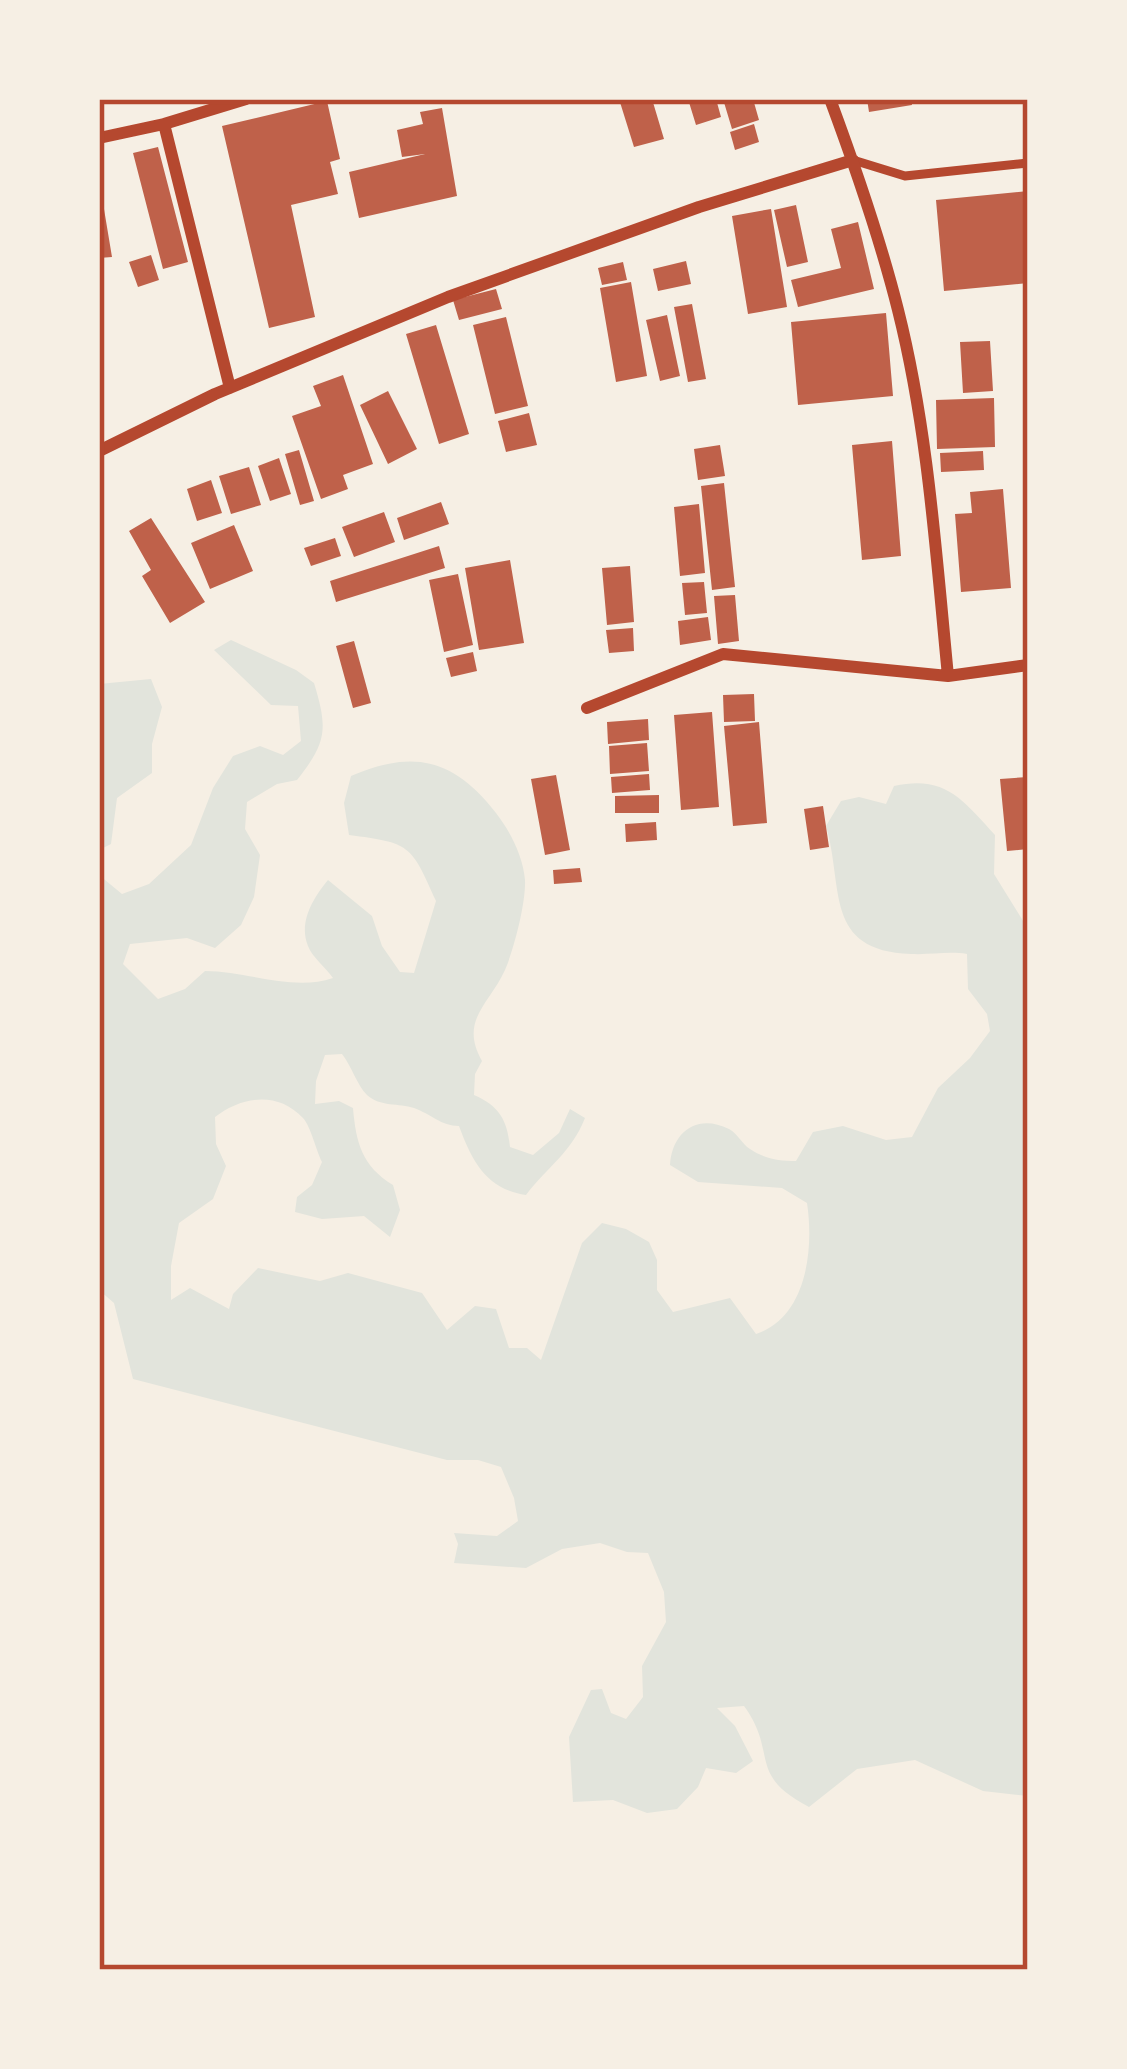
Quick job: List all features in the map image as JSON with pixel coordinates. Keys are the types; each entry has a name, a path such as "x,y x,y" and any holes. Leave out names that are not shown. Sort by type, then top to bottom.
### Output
{"street":[{"path":"99,138 246,99"},
{"path":"830,99 899,314 928,475 948,676"},
{"path":"164,124 230,388"},
{"path":"99,451 230,388 448,297 699,207 853,160"},
{"path":"586,708 723,655 948,676 1028,665"}],"lane":[{"path":"853,160 904,176 1028,163"}],"shaded area":[{"path":"231,640 314,683 323,724 319,745 297,780 277,784 247,802 245,829 260,855 254,897 241,925 215,948 187,938 130,944 123,964 158,999 185,989 205,971 302,983 333,978 305,937 306,919 328,880 372,916 382,946 400,972 414,973 436,901 406,850 349,835 344,803 351,776 394,763 431,764 464,781 496,813 515,844 525,880 508,961 475,1023 482,1061 475,1074 474,1095 500,1115 510,1147 533,1155 559,1133 570,1109 585,1118 566,1150 526,1195 512,1192 482,1171 459,1126 414,1108 372,1099 342,1054 325,1055 316,1081 315,1104 339,1101 353,1108 362,1152 393,1185 400,1210 390,1237 364,1216 322,1219 295,1212 297,1197 312,1185 322,1162 308,1127 282,1103 247,1101 215,1117 216,1144 226,1166 213,1199 179,1223 171,1300 190,1288 229,1309 233,1294 258,1268 320,1281 348,1273 422,1293 447,1330 475,1306 496,1309 509,1348 527,1348 541,1360 582,1243 602,1223 649,1242 657,1260 657,1290 673,1312 730,1298 756,1334 773,1325 786,1313 803,1279 809,1240 807,1203 782,1188 698,1182 670,1165 676,1143 688,1129 707,1123 732,1131 761,1155 796,1161 813,1132 843,1126 886,1140 912,1137 938,1088 990,1031 987,1014 968,989 967,954 883,950 863,941 850,928 842,912 826,826 841,801 859,797 886,804 894,786 912,783 951,793 995,835 994,874 1028,929 1028,1796 983,1791 915,1760 857,1769 809,1807 777,1784 744,1706 717,1708 735,1726 753,1761 736,1773 706,1768 698,1787 677,1809 647,1813 613,1800 573,1802 569,1737 591,1690 602,1689 611,1713 626,1719 643,1697 642,1666 666,1622 664,1592 648,1553 600,1543 562,1549 526,1568 454,1563 458,1544 454,1533 497,1536 518,1521 501,1467 478,1460 447,1460 133,1379 114,1303 99,1290 99,875 122,894 149,884 191,845 213,788 233,756 260,746 283,755 301,741 298,706 271,705 214,650"},
{"path":"151,679 162,707 152,744 152,773 117,798 111,844 99,850 99,684"}],"building":[{"path":"619,99 652,99 664,139 634,147"},
{"path":"688,99 716,99 721,117 696,125"},
{"path":"723,99 753,99 759,120 732,129"},
{"path":"867,99 911,99 912,105 869,112"},
{"path":"327,101 340,159 330,162 338,194 291,205 315,317 269,328 222,126"},
{"path":"442,108 457,196 359,218 349,172 425,154 402,157 397,130 423,124 420,112"},
{"path":"754,124 759,142 735,150 730,132"},
{"path":"158,147 188,262 163,269 133,153"},
{"path":"99,179 112,257 99,258"},
{"path":"1028,191 1028,283 944,291 936,200"},
{"path":"796,205 808,262 787,267 774,210"},
{"path":"771,209 787,307 748,314 732,216"},
{"path":"858,222 874,289 798,307 791,280 841,268 831,229"},
{"path":"151,255 159,280 138,287 129,262"},
{"path":"686,261 691,284 658,291 653,269"},
{"path":"623,262 627,280 602,285 598,268"},
{"path":"631,282 647,376 616,382 600,288"},
{"path":"496,289 502,309 459,320 453,300"},
{"path":"692,304 706,379 688,382 674,307"},
{"path":"886,313 893,396 798,405 791,322"},
{"path":"667,315 680,376 660,381 646,320"},
{"path":"506,317 528,406 495,414 473,325"},
{"path":"436,325 469,434 439,444 406,334"},
{"path":"990,341 993,391 963,393 960,342"},
{"path":"343,375 373,464 343,475 348,489 321,499 292,416 321,406 313,386"},
{"path":"388,391 417,449 388,464 360,405"},
{"path":"994,398 995,447 937,449 936,400"},
{"path":"529,413 537,445 506,452 498,421"},
{"path":"892,441 901,556 862,560 852,445"},
{"path":"720,445 725,476 698,480 694,449"},
{"path":"299,450 314,501 300,505 285,454"},
{"path":"983,451 984,470 941,472 940,453"},
{"path":"279,458 291,494 270,501 258,466"},
{"path":"249,467 261,505 231,514 219,476"},
{"path":"211,480 222,513 197,521 187,489"},
{"path":"724,483 735,587 712,590 701,486"},
{"path":"1003,489 1011,588 961,592 955,514 972,513 970,492"},
{"path":"441,502 449,524 404,540 397,518"},
{"path":"699,504 705,573 680,576 674,507"},
{"path":"384,512 395,542 354,557 342,527"},
{"path":"151,518 205,602 170,623 142,576 151,570 129,531"},
{"path":"234,525 253,571 210,589 191,543"},
{"path":"335,538 341,556 311,566 304,548"},
{"path":"439,546 445,568 336,602 330,581"},
{"path":"510,560 524,643 479,650 465,568"},
{"path":"630,566 634,622 607,625 602,568"},
{"path":"458,574 473,645 444,652 429,580"},
{"path":"704,582 707,613 685,615 682,583"},
{"path":"735,595 739,641 718,644 714,596"},
{"path":"708,617 711,640 680,645 678,621"},
{"path":"633,628 634,651 609,653 606,630"},
{"path":"354,641 371,703 353,708 336,646"},
{"path":"473,652 477,671 451,677 446,658"},
{"path":"754,694 755,721 724,722 723,695"},
{"path":"712,712 719,807 681,810 674,715"},
{"path":"648,719 649,740 608,744 607,722"},
{"path":"759,722 767,823 733,826 724,726"},
{"path":"647,743 649,771 610,774 609,746"},
{"path":"649,774 650,790 612,793 611,777"},
{"path":"556,775 570,850 545,855 531,779"},
{"path":"1028,777 1028,849 1007,851 1000,779"},
{"path":"659,795 659,813 615,813 615,796"},
{"path":"823,806 829,847 810,850 804,809"},
{"path":"656,822 657,840 626,842 625,824"},
{"path":"580,868 582,882 554,884 553,870"}]}
